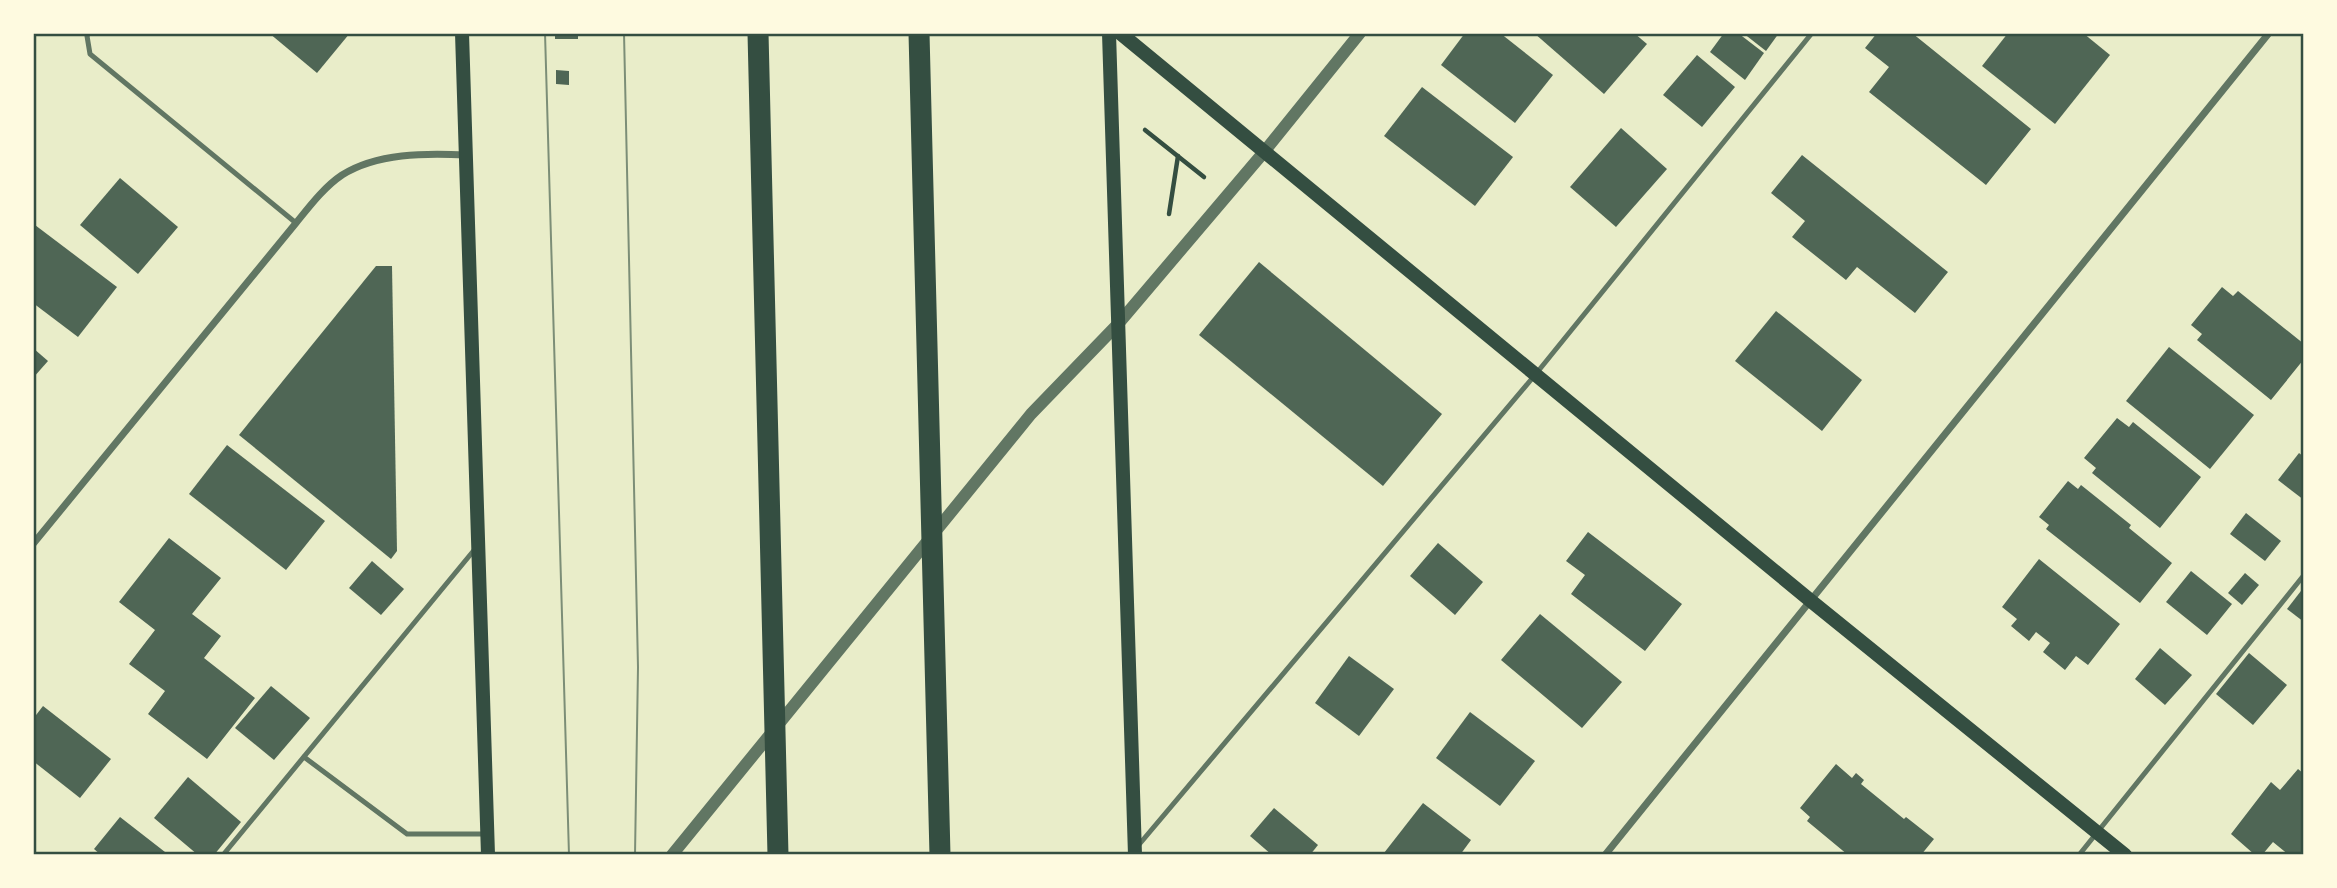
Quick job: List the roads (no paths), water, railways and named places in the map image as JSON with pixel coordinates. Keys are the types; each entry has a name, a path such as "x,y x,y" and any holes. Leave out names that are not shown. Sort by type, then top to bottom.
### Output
{"highway":[{"path":"758,33 778,855"},
{"path":"919,33 940,855"},
{"path":"923,200 932,33"}],"main road":[{"path":"462,33 488,855"},
{"path":"1109,33 1135,852"},
{"path":"1120,33 1811,601 2125,855"}],"street":[{"path":"672,855 1031,414 1118,324 1264,152 1360,33"},
{"path":"1605,855 2269,33"},
{"path":"33,544 315,199 341,176 371,162 400,156 466,155"}],"lane":[{"path":"89,33 87,36 90,54 296,223"},
{"path":"1135,852 1535,374 1812,33"},
{"path":"223,855 478,545"},
{"path":"2079,855 2304,575"},
{"path":"304,757 407,834 488,834"}],"tram line":[{"path":"545,33 569,855"},
{"path":"624,33 638,667 635,855"}]}
